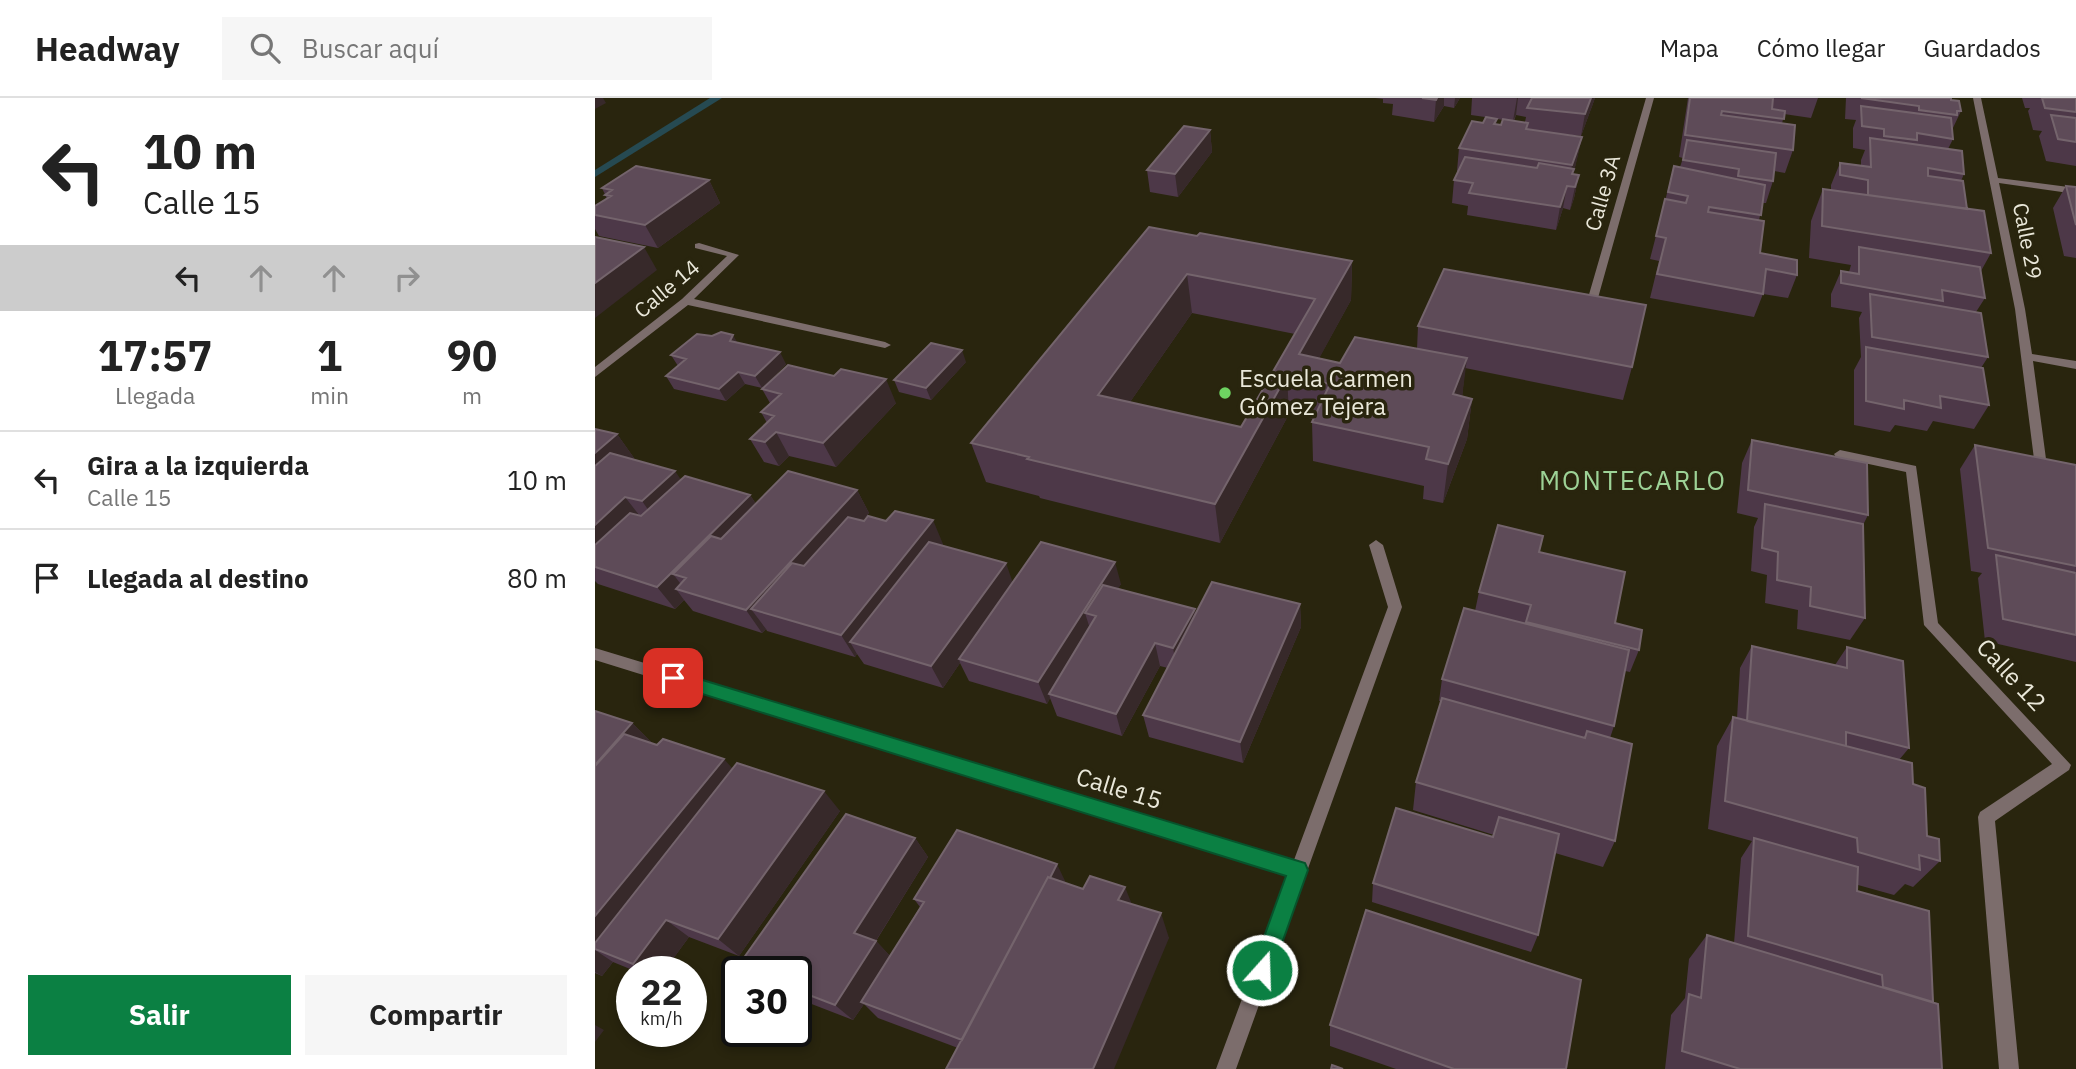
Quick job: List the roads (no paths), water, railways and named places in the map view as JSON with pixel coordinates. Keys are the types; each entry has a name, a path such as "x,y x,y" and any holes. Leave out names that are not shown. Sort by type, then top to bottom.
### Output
{"street":[{"name":"Calle 3A","path":"1593,298 1650,98"},
{"name":"Calle 29","path":"1977,98 2020,309 2040,459"},
{"name":"Calle 29","path":"1995,180 2076,191"},
{"name":"Calle 14","path":"595,373 686,300 734,255 699,246"},
{"path":"686,300 885,345"},
{"path":"2028,357 2076,365"},
{"name":"Calle 12","path":"1840,454 1912,469 1931,625 2069,767 1986,817 2009,1069"},
{"path":"1226,1069 1395,607 1376,545"},
{"name":"Calle 15","path":"595,654 1298,870"}],"waterway":[{"path":"595,174 717,98"}],"place":[{"name":"Escuela Carmen Gómez Tejera","path":"1225,393"}],"district":[{"name":"MONTECARLO","path":"1633,481"}]}
